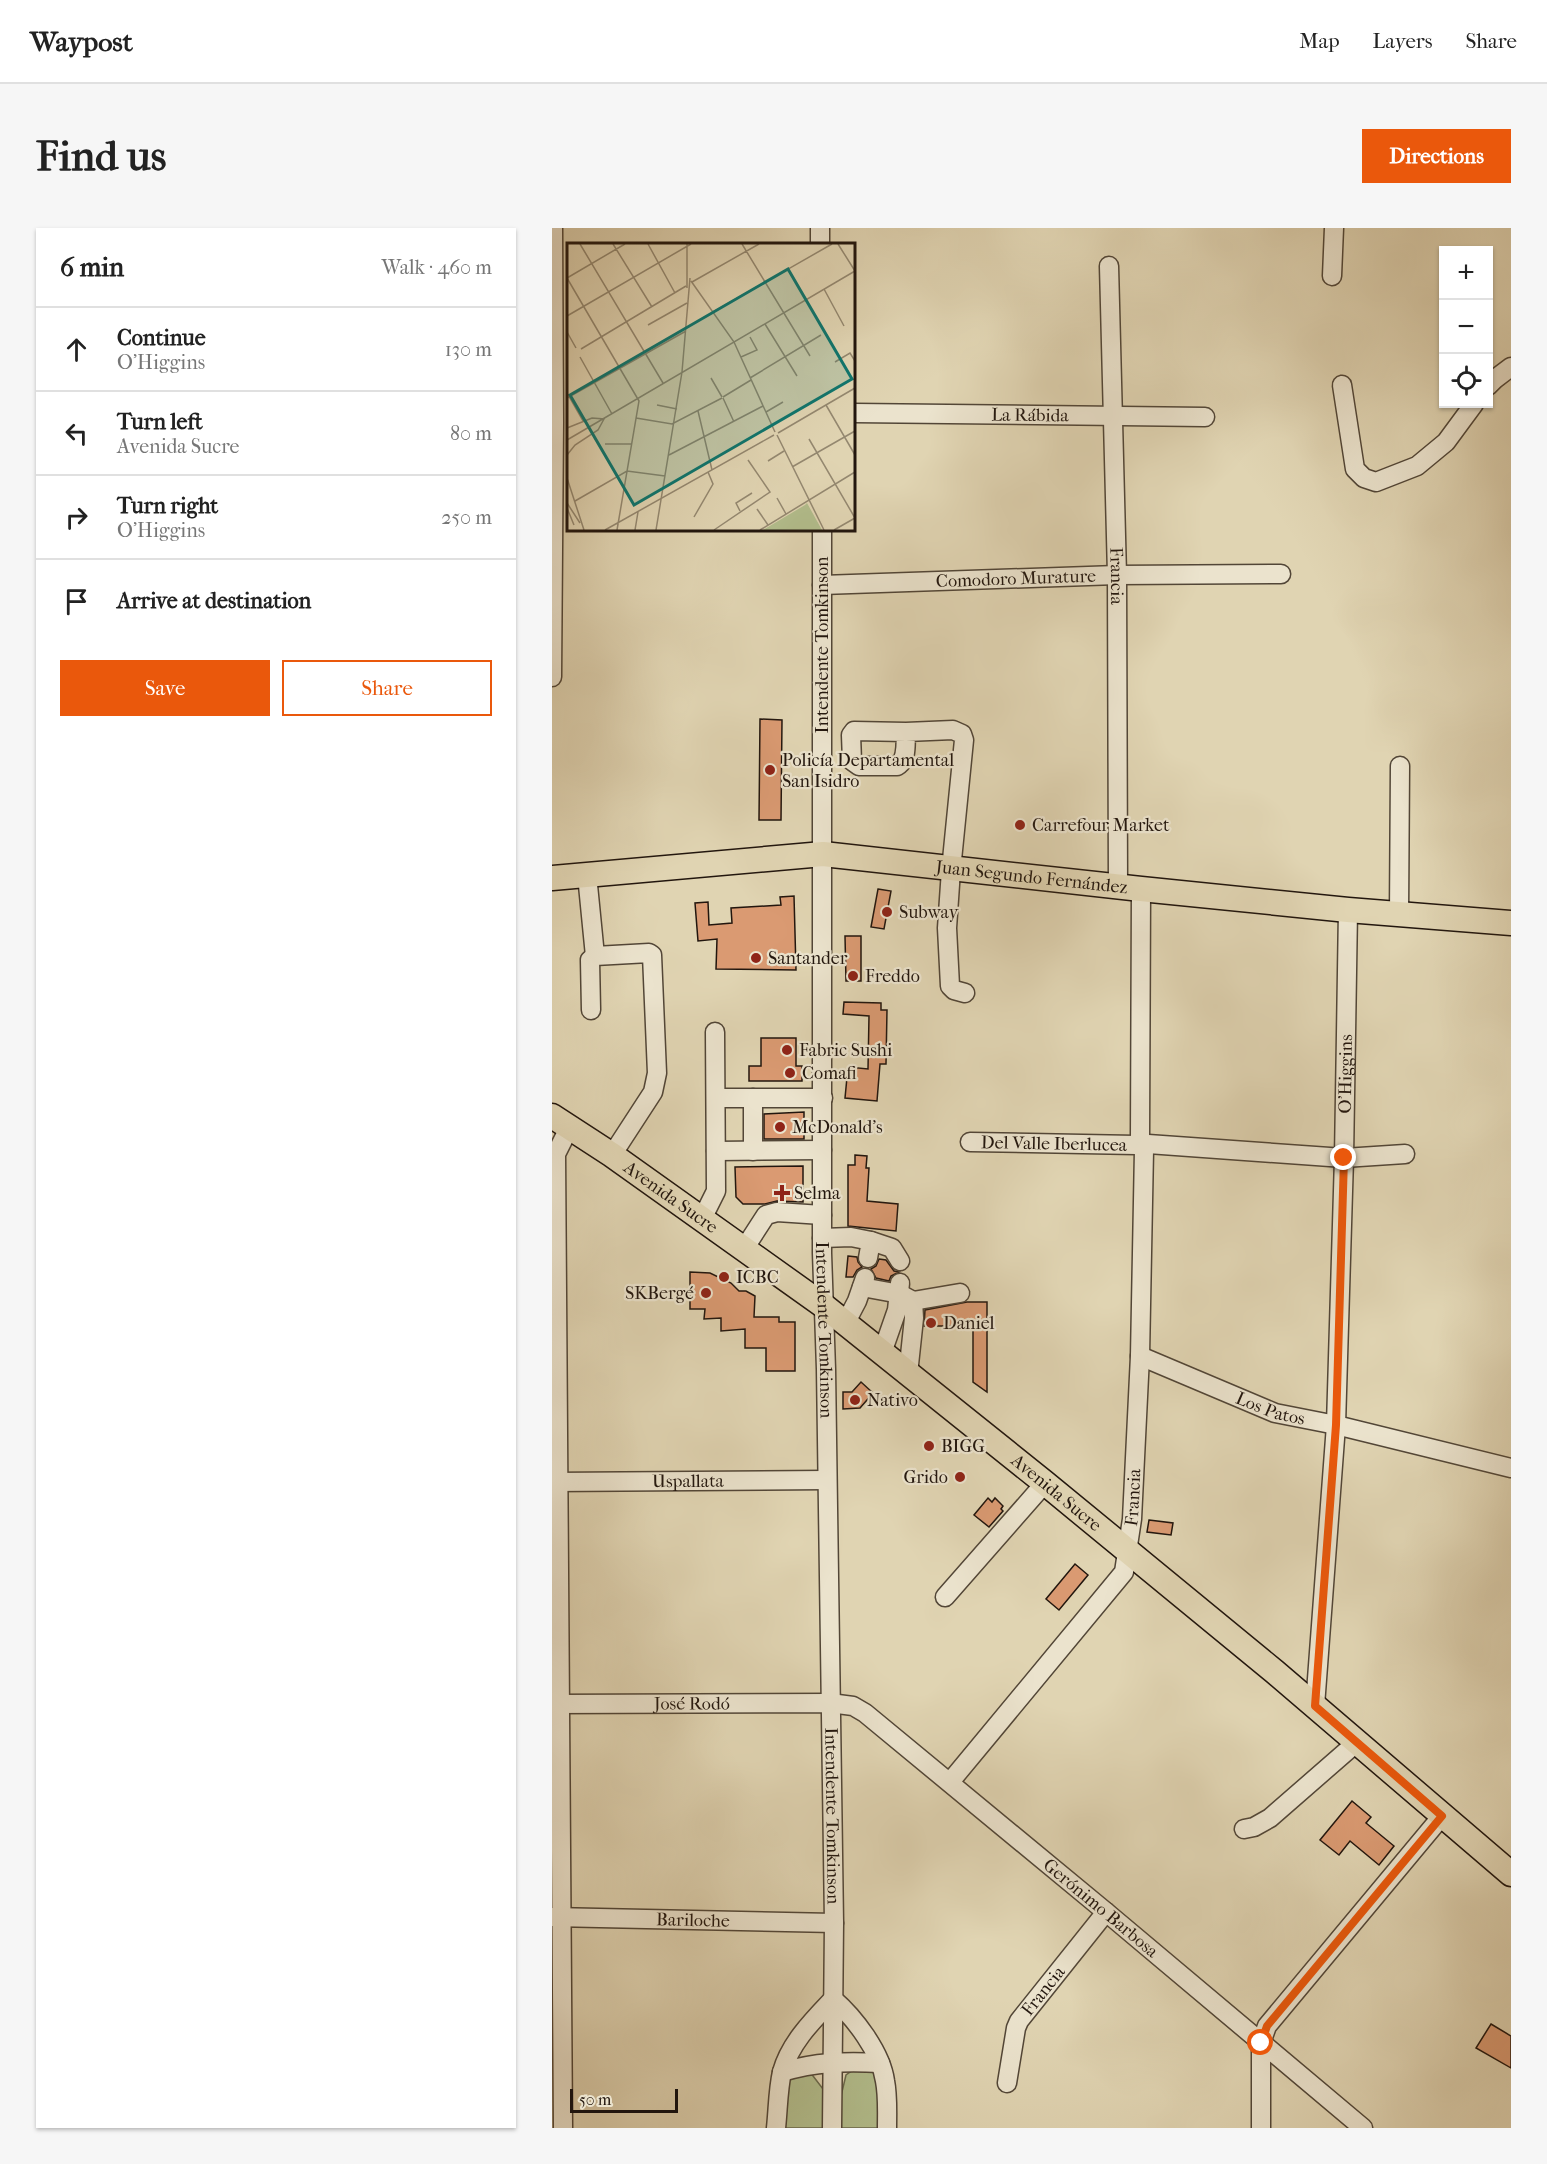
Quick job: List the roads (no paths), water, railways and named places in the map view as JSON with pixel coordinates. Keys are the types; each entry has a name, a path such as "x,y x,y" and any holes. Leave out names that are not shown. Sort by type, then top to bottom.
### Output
{"main road":[{"name":"Juan Segundo Fernández","path":"552,878 823,854 951,870 1348,910 1511,923"},
{"name":"Avenida Sucre","path":"561,1121 824,1306 1045,1483 1315,1706 1511,1874"}],"street":[{"path":"552,677 558,420 553,228"},
{"path":"819,228 820,243"},
{"path":"1332,276 1334,228"},
{"name":"Francia","path":"950,1782 1124,1572 1132,1519 1140,1356 1142,1144 1117,575 1109,266"},
{"path":"1493,382 1511,367"},
{"path":"1342,385 1355,469 1364,478 1376,482 1417,466 1446,442 1471,408"},
{"name":"La Rábida","path":"855,413 1205,417"},
{"name":"Intendente Tomkinson","path":"822,531 822,1238 834,1923 832,2128"},
{"name":"Comodoro Murature","path":"822,585 1117,575 1281,574"},
{"path":"906,732 905,758 897,766 859,766 852,761 851,735 854,731 953,730 962,734 964,740 947,928 950,986 954,990 965,993"},
{"path":"1399,914 1400,766"},
{"path":"587,875 595,956"},
{"name":"O'Higgins","path":"1315,1706 1336,1425 1348,910"},
{"path":"591,1010 590,960 595,956 650,953 652,955 657,1073 653,1092 612,1155"},
{"path":"702,1219 716,1191 715,1032"},
{"path":"716,1098 823,1098"},
{"path":"753,1098 753,1151"},
{"path":"561,1121 555,1154 555,1704 557,1917 563,2128"},
{"name":"Del Valle Iberlucea","path":"970,1142 1142,1144 1344,1158 1405,1154"},
{"path":"716,1151 822,1150"},
{"path":"744,1250 766,1215 777,1212 822,1215"},
{"path":"822,1238 851,1237 870,1249 892,1248 900,1261"},
{"path":"845,1324 863,1283 904,1292 960,1293"},
{"path":"882,1353 904,1292"},
{"path":"904,1292 914,1318 908,1374"},
{"name":"Los Patos","path":"1140,1356 1275,1413 1336,1425 1511,1468"},
{"name":"Uspallata","path":"556,1482 826,1480"},
{"path":"945,1597 1045,1483"},
{"name":"José Rodó","path":"555,1704 830,1703"},
{"name":"Gerónimo Barbosa","path":"830,1703 853,1706 865,1713 1363,2128"},
{"path":"1244,1829 1270,1818 1356,1743"},
{"path":"1261,2128 1261,2043 1267,2026 1442,1816"},
{"name":"Francia","path":"1007,2083 1019,2021 1106,1912"},
{"name":"Bariloche","path":"557,1917 834,1923"},
{"path":"776,2128 782,2072 791,2052 808,2026 833,1999 854,2018 880,2063 885,2080 887,2128"},
{"path":"782,2072 807,2065 832,2062 880,2063"}],"place":[{"name":"Policía Departamental San Isidro","path":"770,770"},
{"name":"Carrefour Market","path":"1020,825"},
{"name":"Subway","path":"887,912"},
{"name":"Santander","path":"756,958"},
{"name":"Freddo","path":"853,976"},
{"name":"Fabric Sushi","path":"787,1050"},
{"name":"Comafi","path":"790,1073"},
{"name":"McDonald's","path":"780,1127"},
{"name":"Selma","path":"782,1193"},
{"name":"ICBC","path":"724,1277"},
{"name":"SKBergé","path":"706,1293"},
{"name":"Daniel","path":"931,1323"},
{"name":"Nativo","path":"855,1400"},
{"name":"BIGG","path":"929,1446"},
{"name":"Grido","path":"960,1477"}]}
